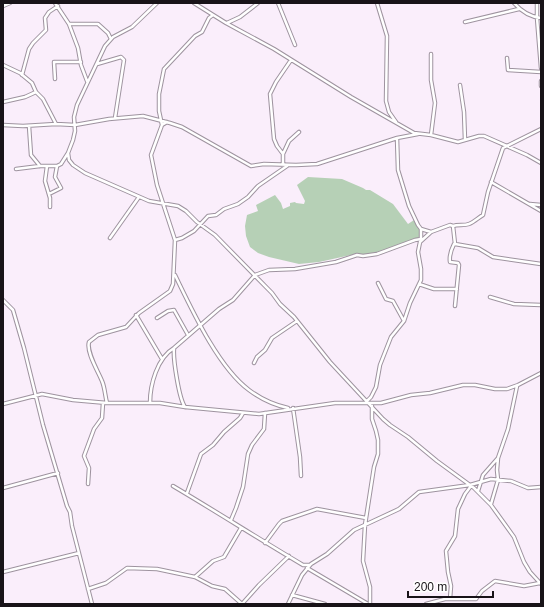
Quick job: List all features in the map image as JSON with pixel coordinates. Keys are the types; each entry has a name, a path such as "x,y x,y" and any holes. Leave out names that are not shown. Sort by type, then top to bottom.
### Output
{"street":[{"path":"3,6 10,3"},
{"path":"55,3 69,24 78,48 80,62 87,81"},
{"path":"49,194 61,188 55,177 58,166 68,153 76,126 75,112 87,81 105,46 119,34 132,27 157,3"},
{"path":"194,3 397,124 418,134"},
{"path":"226,23 240,17 258,3"},
{"path":"278,3 295,45"},
{"path":"376,3 387,36 386,101 389,112 397,124"},
{"path":"514,3 519,9 537,18 541,18"},
{"path":"537,3 541,68"},
{"path":"22,75 29,49 46,30 45,18 49,12 58,6"},
{"path":"465,22 519,9"},
{"path":"88,484 89,468 84,456 94,429 102,418 105,403 102,381 88,343 98,335 126,327 136,316 170,291 174,281 175,240 164,210 151,155 162,125 159,94 165,67 195,36 202,32 209,18 213,15"},
{"path":"69,24 96,23 108,33 111,40"},
{"path":"108,33 119,34"},
{"path":"431,54 431,80 435,103 431,135"},
{"path":"96,64 121,57 124,60 115,118"},
{"path":"507,58 508,70 541,72"},
{"path":"283,154 274,139 270,94 276,82 291,60"},
{"path":"55,80 54,62 80,62"},
{"path":"3,64 22,75 32,83 36,92 43,99 56,124"},
{"path":"541,81 541,86"},
{"path":"460,85 464,112 465,140"},
{"path":"3,102 25,97 36,92"},
{"path":"3,125 29,126 56,124 76,126 115,118 143,116 182,127 249,166 264,164 317,164 397,138 418,134 431,135 455,141 482,136 527,155 541,163"},
{"path":"162,125 167,122"},
{"path":"29,126 30,155 40,166"},
{"path":"150,403 150,391 155,374 166,352 174,348 219,309 233,300 254,275 269,270 295,269 336,262 357,255 377,254 421,239 431,232 446,226 467,225 483,216 491,182 501,152 506,146 541,129"},
{"path":"284,165 283,154 289,141 299,132"},
{"path":"368,402 376,387 380,365 391,338 404,321 422,275 418,252 418,246 421,239 421,229 409,206 398,170 397,138"},
{"path":"68,153 69,160 73,165 85,174 149,201 176,205 182,208 200,225 215,235 272,293 350,384 390,425 470,485 491,505 516,542 527,568 540,584"},
{"path":"63,160 69,160"},
{"path":"175,240 191,233 208,216 216,215 224,209 238,204 248,197 258,186 288,165"},
{"path":"16,169 40,166 58,166"},
{"path":"47,166 45,181 49,194 50,208"},
{"path":"491,182 541,211"},
{"path":"110,238 139,197"},
{"path":"527,204 541,205"},
{"path":"452,226 454,244 451,251 450,262 459,264 455,306"},
{"path":"421,229 431,232"},
{"path":"454,244 478,248 493,257 541,264"},
{"path":"174,274 201,325 222,360 245,386 265,400 292,408"},
{"path":"378,284 386,299 393,301 404,321"},
{"path":"419,284 434,289 457,289"},
{"path":"490,298 514,304 541,305"},
{"path":"3,300 14,310 36,395 67,506 70,512 92,604"},
{"path":"157,318 168,311 174,310 188,335"},
{"path":"136,316 162,360"},
{"path":"254,362 265,350 272,338 297,321"},
{"path":"174,348 181,400 185,407"},
{"path":"3,404 36,395 47,395 73,400 105,403 160,403 185,407 265,413 335,403 381,403 411,395 430,393 463,385 475,385 501,389 510,388 541,373"},
{"path":"491,505 498,480 498,458 508,429 518,385"},
{"path":"173,486 187,493 265,543 289,556 307,569 369,604 370,587 364,564 365,525 374,467 378,454 378,440 372,418 372,406"},
{"path":"292,408 300,457 301,476"},
{"path":"187,493 201,454 213,445 224,432 240,418 243,412"},
{"path":"230,520 243,487 248,454 264,429 265,413"},
{"path":"478,492 485,472 498,458"},
{"path":"3,488 58,473"},
{"path":"288,604 307,569 311,565 327,554 354,530 400,509 419,492 470,485 491,479 511,481 528,488 541,487"},
{"path":"450,599 451,586 446,551 455,536 458,509 463,496 470,485"},
{"path":"265,543 278,524 282,521 317,509 366,518"},
{"path":"195,577 213,561 224,557 241,528"},
{"path":"3,572 79,553"},
{"path":"88,589 106,583 124,569 129,567 157,569 195,577 212,586 225,589 242,604 289,556"},
{"path":"303,565 311,565"},
{"path":"426,604 438,600 476,599 482,591 495,581 524,586 540,584"},
{"path":"292,595 325,604"},
{"path":"438,600 439,604"}],"green space":[{"path":"308,177 342,179 366,190 370,190 393,204 408,224 414,220 419,227 420,238 395,249 299,264 258,253 250,247 246,236 245,226 247,215 258,211 256,205 275,195 281,203 283,209 290,206 290,203 295,202 304,204 305,201 297,185"}]}
